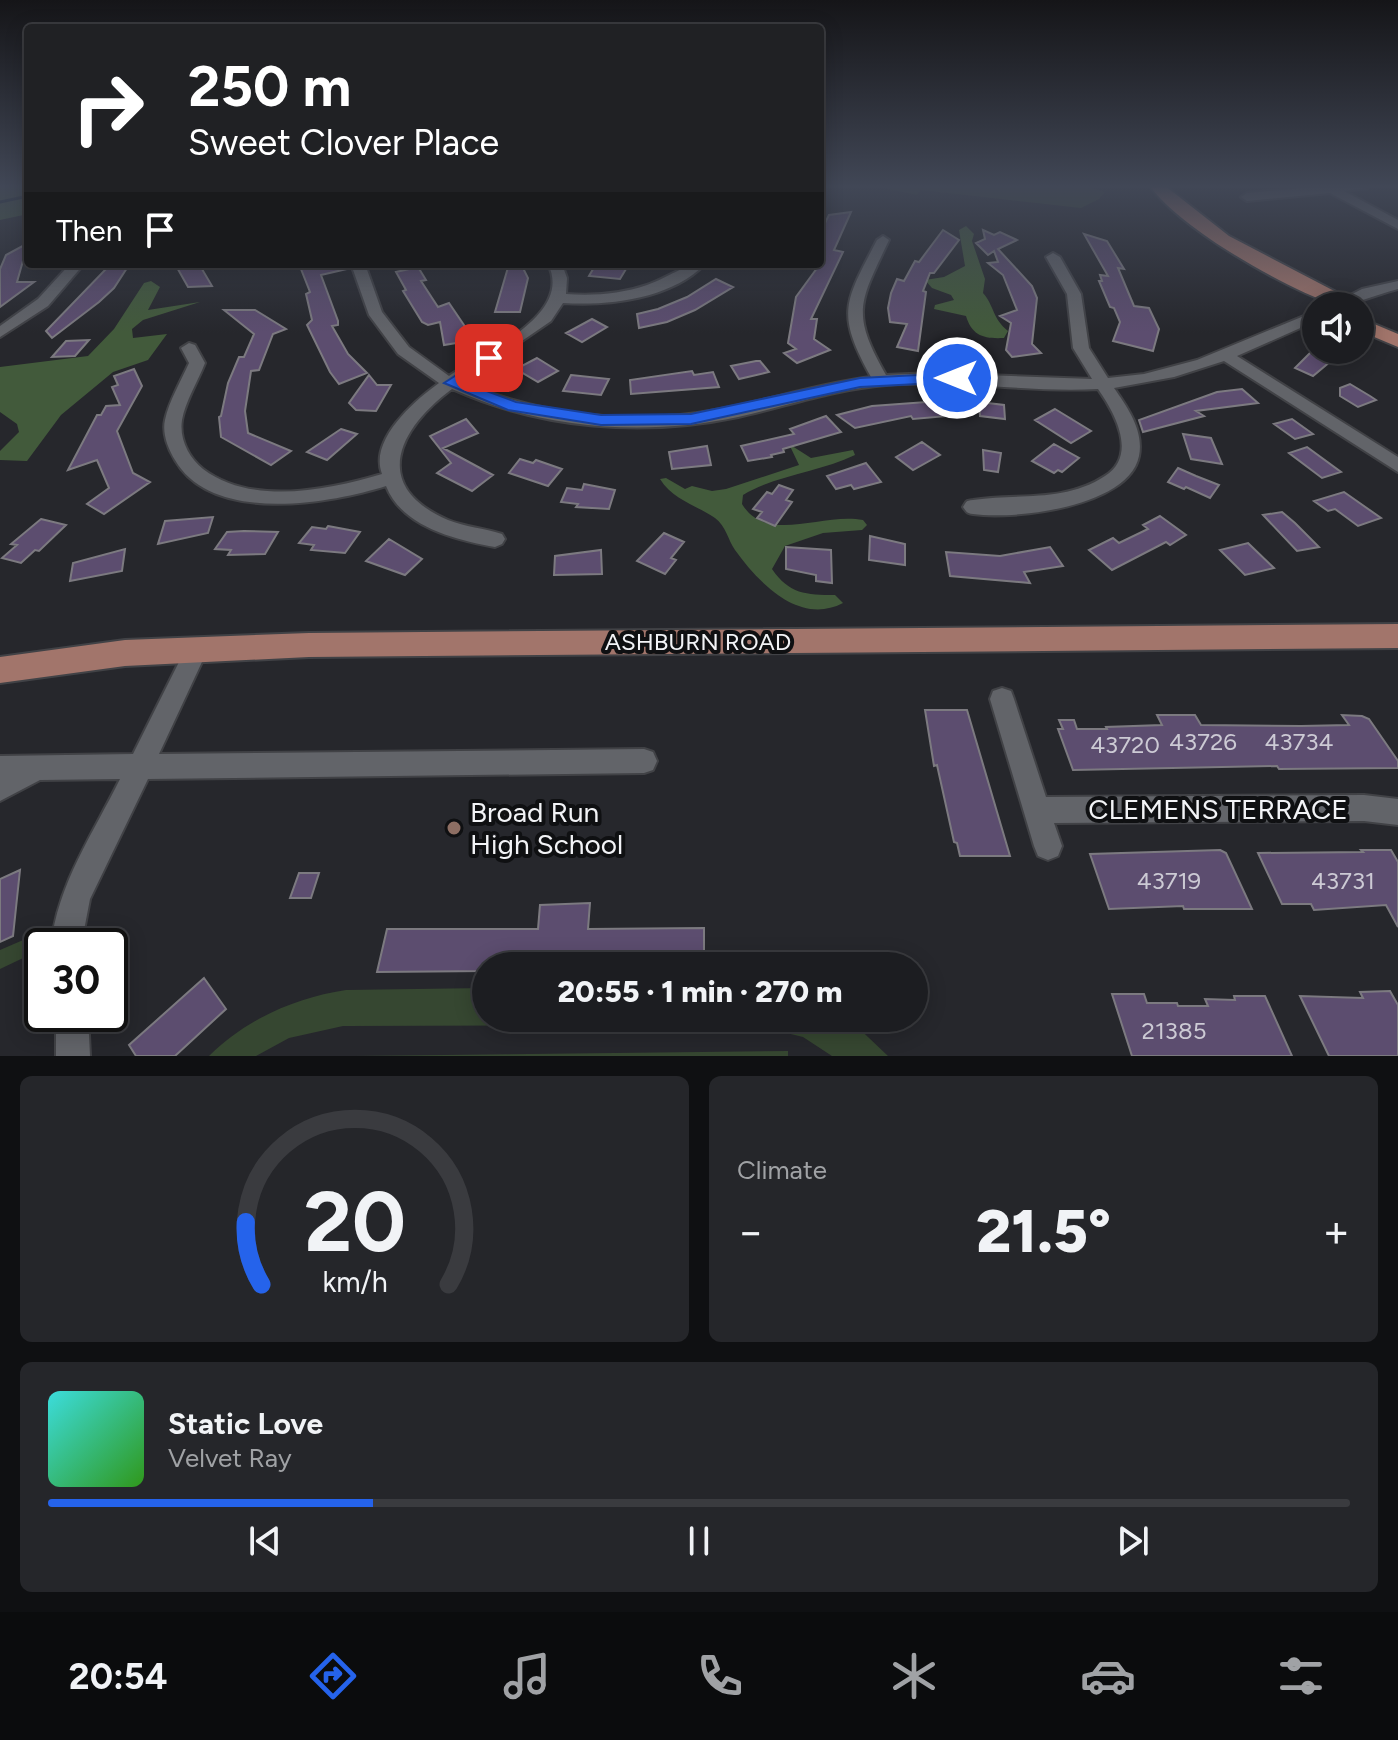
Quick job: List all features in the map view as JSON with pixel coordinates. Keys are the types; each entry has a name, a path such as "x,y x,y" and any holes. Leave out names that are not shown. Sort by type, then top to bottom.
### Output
{"main road":[{"path":"1200,234 1216,249 1302,296"},
{"path":"1218,234 1322,292"},
{"path":"1374,316 1398,326"},
{"path":"1374,330 1398,341"},
{"name":"ASHBURN ROAD","path":"0,670 125,653 339,645 1398,636"}],"street":[{"path":"881,380 856,335 852,304 883,240"},
{"path":"973,507 1023,507 1062,501 1103,487 1122,474 1130,456 1130,433 1115,401 1101,384 1080,343 1076,297 1053,257"},
{"path":"0,332 42,304 65,282 74,268"},
{"path":"359,268 360,278 393,341 414,362 490,400 534,411 601,420 657,421 706,417 832,387 881,380 935,377 1028,384 1101,384 1155,378 1227,356 1302,321"},
{"path":"495,539 450,529 422,516 407,502 390,478 391,449 401,427 421,405 546,318 559,298 562,281 557,268"},
{"path":"559,298 590,299 633,294 664,284 691,268"},
{"path":"1374,295 1398,285"},
{"path":"189,348 197,363 172,430 183,461 201,478 243,492 285,497 342,492 390,478"},
{"path":"1227,356 1398,466"},
{"path":"66,928 74,903 138,765 197,649"},
{"path":"1002,699 1048,846"},
{"path":"0,768 644,761"},
{"path":"0,788 40,766"},
{"name":"CLEMENS TERRACE","path":"1037,810 1364,808 1398,812"},
{"path":"72,1032 73,1056"}],"green space":[{"path":"960,234 974,234 972,241 985,279 983,293 999,322 1008,331 1004,338 980,335 966,316 934,309 935,305 954,300 951,295 932,288 925,280 944,277 965,266"},
{"path":"151,281 160,287 148,310 200,302 143,320 132,329 133,338 167,334 148,360 113,372 61,415 27,461 0,460 0,451 19,432 17,424 0,412 0,367 88,356 114,329 144,283"},
{"path":"789,444 811,458 853,450 855,455 743,495 742,504 753,516 766,523 780,525 847,519 863,520 867,525 862,530 823,533 785,546 772,569 792,588 807,593 835,595 843,603 827,609 796,605 768,587 735,550 719,521 678,497 660,479 666,478 685,489 692,486 712,491 726,489 799,465"},
{"path":"24,940 24,958 0,969 0,950"},
{"path":"472,988 472,1026 343,1026 289,1038 256,1056 209,1056 239,1031 272,1012 308,998 346,990"},
{"path":"783,1032 863,1032 888,1056 832,1056 803,1037"},
{"path":"788,1051 788,1056 354,1056"}],"building":[{"path":"824,234 841,234 834,250 843,252 811,319 817,319 814,339 830,350 797,363 784,353 796,349 788,343 796,297 817,268 824,268"},
{"path":"940,234 950,234 959,240 934,273 930,273 923,291 926,292 918,351 897,347 907,324 890,322 888,308 897,279 904,281 915,261 919,262"},
{"path":"984,234 1005,234 1017,240 998,249 1032,286 1037,298 1032,344 1041,353 1012,357 1006,350 1011,323 1000,316 1017,310 1003,275 988,263 998,262 994,251 988,255 976,243 985,239"},
{"path":"1084,234 1107,241 1124,269 1118,268 1134,306 1149,308 1159,329 1153,351 1113,341 1120,322 1099,281 1102,281 1100,275 1108,276"},
{"path":"24,245 17,282 34,282 0,307 0,269 6,255"},
{"path":"127,268 114,288 99,302 52,338 46,331 105,270"},
{"path":"177,268 201,268 212,286 188,287"},
{"path":"301,268 347,268 321,275 338,321 338,325 332,326 348,354 367,373 339,384 330,372 307,325 312,320 306,294 310,292"},
{"path":"419,268 426,280 421,281 438,307 449,303 466,328 479,326 481,339 444,345 440,322 428,325 422,322 403,291 406,290 396,272"},
{"path":"508,268 523,268 528,278 520,312 495,312"},
{"path":"594,268 627,268 620,279 589,276"},
{"path":"716,279 733,287 695,310 667,322 639,328 637,314 687,297"},
{"path":"224,310 255,310 286,329 273,334 259,370 251,371 245,411 248,433 291,451 271,465 221,437 219,417 228,383 239,357 244,357 254,334"},
{"path":"592,319 607,327 582,342 566,333"},
{"path":"89,340 75,356 52,357 66,341"},
{"path":"537,358 558,371 538,382 516,369"},
{"path":"760,361 769,372 739,379 731,366"},
{"path":"1302,361 1302,364 1327,364 1313,376 1295,368"},
{"path":"134,369 142,386 117,431 133,473 150,482 104,514 87,504 109,488 97,460 68,470 97,415 101,415 106,406 120,405 112,387 118,385 114,376"},
{"path":"692,371 694,375 713,372 719,387 631,394 630,380"},
{"path":"369,375 377,385 391,385 376,411 356,410 349,403"},
{"path":"571,375 609,379 601,395 563,391"},
{"path":"1350,384 1376,400 1358,407 1340,396 1340,388"},
{"path":"1242,389 1258,403 1196,411 1204,416 1143,432 1139,420 1217,392"},
{"path":"940,401 948,416 913,419 911,416 855,428 837,415 872,406"},
{"path":"979,402 1004,405 1005,419 980,416"},
{"path":"1055,409 1091,431 1071,443 1035,420"},
{"path":"826,416 841,432 783,449 784,452 772,457 748,461 741,446 794,434 790,429"},
{"path":"466,419 478,433 443,448 493,475 472,491 437,473 451,463 430,436"},
{"path":"1292,419 1313,434 1295,439 1274,424"},
{"path":"341,429 357,434 327,460 307,452"},
{"path":"1183,434 1211,438 1222,464 1191,459"},
{"path":"922,442 940,455 913,470 896,457"},
{"path":"1054,444 1079,458 1062,472 1058,470 1054,473 1032,461"},
{"path":"707,446 711,465 672,469 669,452"},
{"path":"1307,447 1341,472 1322,478 1289,453"},
{"path":"983,450 1001,453 998,472 984,470"},
{"path":"520,459 533,463 536,460 562,469 548,486 509,473"},
{"path":"866,463 881,482 854,489 851,485 836,489 827,476"},
{"path":"1178,468 1219,485 1210,498 1168,482"},
{"path":"584,484 615,490 609,509 576,507 578,504 561,502 567,488 582,490"},
{"path":"779,485 793,490 786,500 792,502 775,526 757,518 762,512 753,509 767,492 772,494"},
{"path":"1344,492 1381,518 1358,526 1335,509 1328,511 1314,501"},
{"path":"1282,512 1319,547 1297,551 1263,515"},
{"path":"1160,516 1186,535 1112,570 1089,550 1113,538 1119,543 1148,529 1143,525"},
{"path":"213,517 208,533 158,544 165,521"},
{"path":"41,519 66,525 39,551 35,550 21,563 2,558 17,545 11,544"},
{"path":"328,526 360,532 345,553 311,550 314,545 299,543 312,527 326,529"},
{"path":"227,532 278,532 265,554 228,555 231,550 215,549"},
{"path":"664,533 684,542 671,558 676,560 665,574 637,561"},
{"path":"870,536 905,544 905,565 869,560"},
{"path":"389,539 422,559 405,575 366,561"},
{"path":"1248,543 1274,568 1245,575 1220,550"},
{"path":"786,547 831,550 832,583 816,581 816,575 786,569"},
{"path":"1050,547 1063,566 1024,572 1030,583 950,576 946,552 1000,556"},
{"path":"125,549 122,571 70,581 73,563"},
{"path":"601,550 602,574 554,575 555,556"},
{"path":"925,710 967,710 1010,856 960,856 937,765 934,766"},
{"path":"1157,715 1195,715 1201,725 1301,726 1349,725 1342,715 1362,716 1369,719 1398,761 1398,768 1279,769 1277,766 1073,770 1058,729 1063,729 1059,720 1074,720 1077,729 1107,729 1162,725"},
{"path":"1220,850 1226,853 1252,909 1184,909 1183,906 1109,909 1090,854"},
{"path":"1361,850 1391,850 1398,862 1398,927 1386,905 1314,910 1311,904 1282,904 1258,853 1363,852"},
{"path":"20,870 13,936 0,942 0,879"},
{"path":"299,873 319,873 311,898 290,898"},
{"path":"590,903 588,929 704,928 704,952 472,952 472,971 377,972 387,929 538,929 540,905"},
{"path":"204,978 226,1009 175,1056 136,1056 129,1045"},
{"path":"1390,991 1398,1005 1398,1056 1329,1056 1300,996 1363,998 1360,992"},
{"path":"1112,994 1144,994 1147,1003 1177,1003 1178,1006 1208,1006 1205,999 1235,1000 1234,996 1265,996 1292,1056 1132,1056"}],"place":[{"name":"Broad Run High School","path":"454,828"}],"route":[{"path":"489,358 451,383 513,407 601,420 691,419 860,382 957,378"}]}
